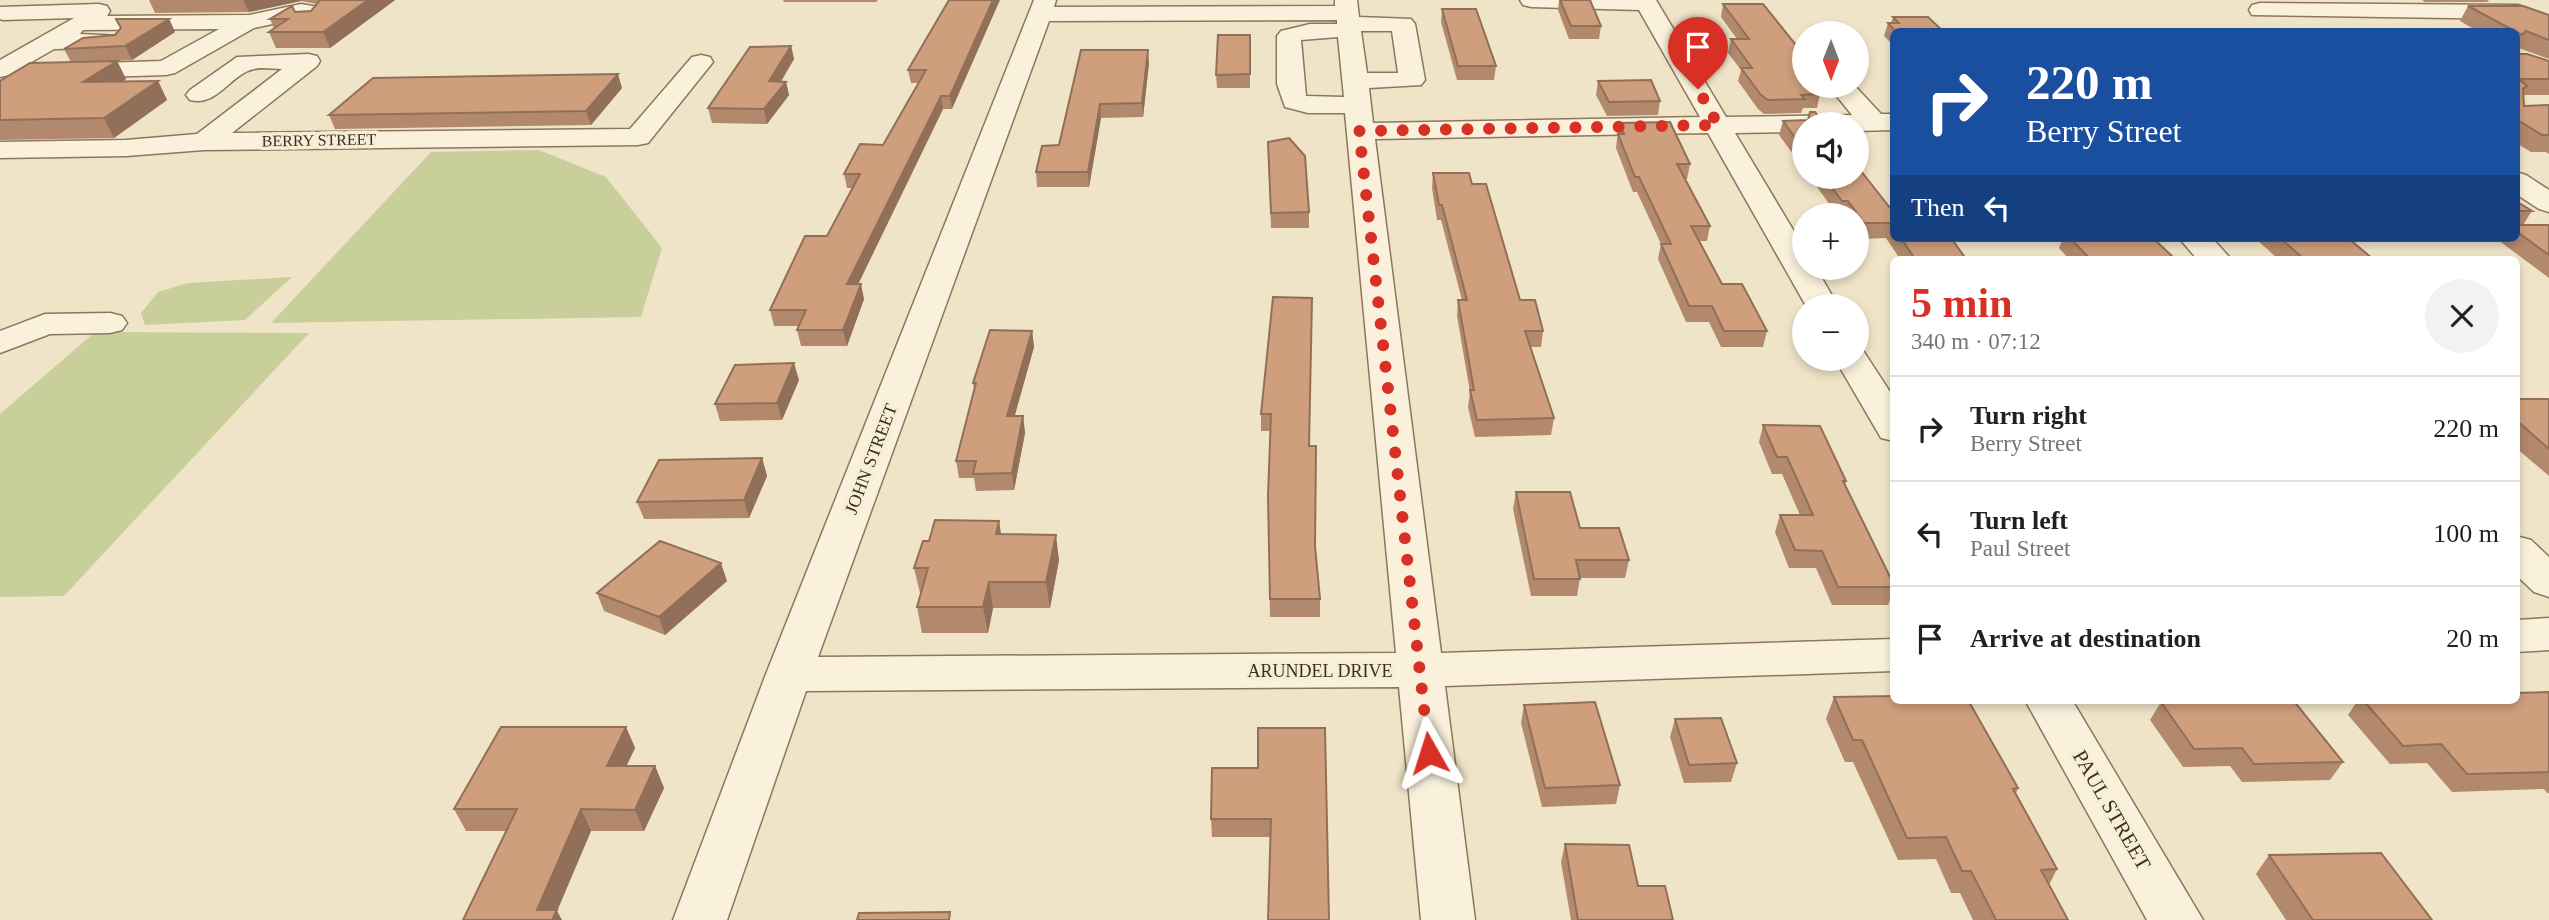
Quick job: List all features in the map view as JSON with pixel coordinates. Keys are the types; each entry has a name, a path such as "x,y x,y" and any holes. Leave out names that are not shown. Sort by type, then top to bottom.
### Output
{"street":[{"path":"1531,0 1646,2 1815,294"},
{"path":"2252,5 2518,12 2549,24"},
{"path":"2252,5 2286,28"},
{"path":"1,13 113,6"},
{"path":"1,80 49,42 113,6"},
{"path":"1043,7 1347,17 1403,24 1412,80 1356,106"},
{"name":"JOHN STREET","path":"700,920 789,674 1043,7"},
{"path":"82,23 249,22 310,10"},
{"path":"1347,17 1289,36 1290,85 1294,101 1308,105 1718,125 1884,123"},
{"path":"1347,17 1448,920"},
{"path":"166,68 249,22"},
{"path":"49,42 211,43 250,47 274,42 289,35"},
{"path":"199,95 246,62 308,61 204,142"},
{"name":"BERRY STREET","path":"0,150 126,148 204,142 638,137 701,62"},
{"path":"1,80 41,72 238,67"},
{"path":"1855,98 1884,123"},
{"path":"2520,184 2549,203"},
{"path":"2198,242 2212,256"},
{"path":"0,342 45,324 110,323"},
{"path":"1859,371 1890,423"},
{"path":"2520,554 2549,582"},
{"path":"2520,636 2549,635"},
{"name":"ARUNDEL DRIVE","path":"789,674 1420,670 1890,655"},
{"name":"PAUL STREET","path":"2050,704 2175,920"}],"green space":[{"path":"539,150 606,177 662,248 641,317 271,323 431,152"},
{"path":"292,277 245,320 145,325 141,313 158,292 188,283"},
{"path":"95,332 309,333 64,596 0,597 0,414"}],"building":[{"path":"320,0 368,0 323,32 269,32 288,19 270,19 292,6 295,12 311,11"},
{"path":"949,0 993,0 950,96 941,96 847,284 861,284 843,330 797,330 806,310 770,310 805,236 827,236 860,174 844,174 860,144 883,145 926,70 908,70"},
{"path":"1560,0 1590,0 1601,26 1571,26"},
{"path":"1723,4 1763,4 1792,40 1792,98 1805,99 1768,100 1761,95 1741,68 1752,68 1731,39 1749,39"},
{"path":"2468,6 2523,6 2549,15 2549,40 2526,31 2522,35 2520,28 2509,28"},
{"path":"1442,9 1476,9 1496,66 1458,66"},
{"path":"1893,17 1928,17 1940,28 1892,28 1888,23 1899,23"},
{"path":"116,19 169,19 125,46 64,49 83,38 115,35 121,28"},
{"path":"1218,35 1250,35 1250,74 1216,75"},
{"path":"791,46 769,81 786,82 764,109 708,108 750,47"},
{"path":"1081,50 1148,50 1142,103 1100,104 1088,172 1036,172 1042,146 1059,145"},
{"path":"2520,54 2549,61 2549,79 2520,79"},
{"path":"117,61 83,82 158,81 104,118 0,120 0,81 30,63"},
{"path":"618,74 586,111 329,115 373,78"},
{"path":"1651,80 1660,101 1609,102 1598,81"},
{"path":"2520,80 2527,86 2523,89 2524,106 2549,105 2549,135 2542,135 2520,121"},
{"path":"1783,121 1792,121 1792,133"},
{"path":"1670,122 1690,164 1677,164 1710,226 1691,226 1722,284 1742,284 1767,331 1724,331 1712,306 1689,306 1661,244 1671,244 1639,177 1635,177 1618,134 1624,134 1619,123"},
{"path":"1289,138 1305,156 1309,212 1271,213 1268,142"},
{"path":"1433,173 1469,173 1472,184 1486,184 1520,300 1535,300 1543,331 1525,331 1554,418 1477,420 1470,390 1474,390 1458,300 1467,300 1442,205 1439,205"},
{"path":"1869,181 1890,208 1890,223 1869,223 1869,203 1842,201 1833,189 1869,189"},
{"path":"2520,204 2532,211 2520,211"},
{"path":"2520,225 2549,225 2549,255 2520,234"},
{"path":"1904,242 1954,242 1964,256 1913,256"},
{"path":"2074,242 2157,242 2172,256 2087,256"},
{"path":"2285,242 2353,242 2369,256 2301,256"},
{"path":"1273,297 1312,298 1309,446 1316,446 1315,546 1320,599 1270,599 1268,496 1271,414 1261,414"},
{"path":"990,330 1032,331 1007,416 1023,416 1012,473 973,474 976,461 956,461 976,383 973,383"},
{"path":"794,363 777,403 715,404 735,365"},
{"path":"2520,399 2549,400 2549,449 2520,424"},
{"path":"1763,425 1820,426 1846,481 1843,481 1890,577 1890,587 1838,587 1822,551 1795,550 1780,515 1813,515 1787,457 1777,457"},
{"path":"762,458 744,500 637,502 659,460"},
{"path":"1516,492 1570,492 1580,528 1619,528 1629,560 1576,560 1580,579 1534,579"},
{"path":"935,520 999,521 996,534 1056,535 1046,582 989,582 983,607 917,607 928,568 914,568 923,541 929,541"},
{"path":"660,541 721,563 659,617 597,593"},
{"path":"2549,692 2549,772 2467,774 2441,744 2403,746 2366,704 2520,704 2520,693"},
{"path":"1890,696 1890,704 1970,704 2018,788 2013,789 2057,869 2041,870 2068,920 1996,920 1971,871 1962,871 1946,837 1907,838 1862,740 1853,740 1834,697"},
{"path":"1595,702 1620,785 1545,788 1524,705"},
{"path":"2162,704 2296,704 2343,762 2254,764 2242,748 2194,749"},
{"path":"1721,718 1737,763 1689,765 1675,719"},
{"path":"501,727 626,727 607,766 655,766 635,810 581,809 537,910 557,910 552,920 463,920 517,809 454,809"},
{"path":"1258,728 1325,728 1329,920 1268,920 1271,819 1211,819 1212,768 1258,768"},
{"path":"1565,844 1629,845 1638,886 1665,886 1673,920 1578,920"},
{"path":"2381,853 2432,920 2313,920 2269,855"},
{"path":"950,912 949,920 857,920 859,913"}],"route":[{"path":"1429,753 1359,131 1718,125 1698,89"}]}
